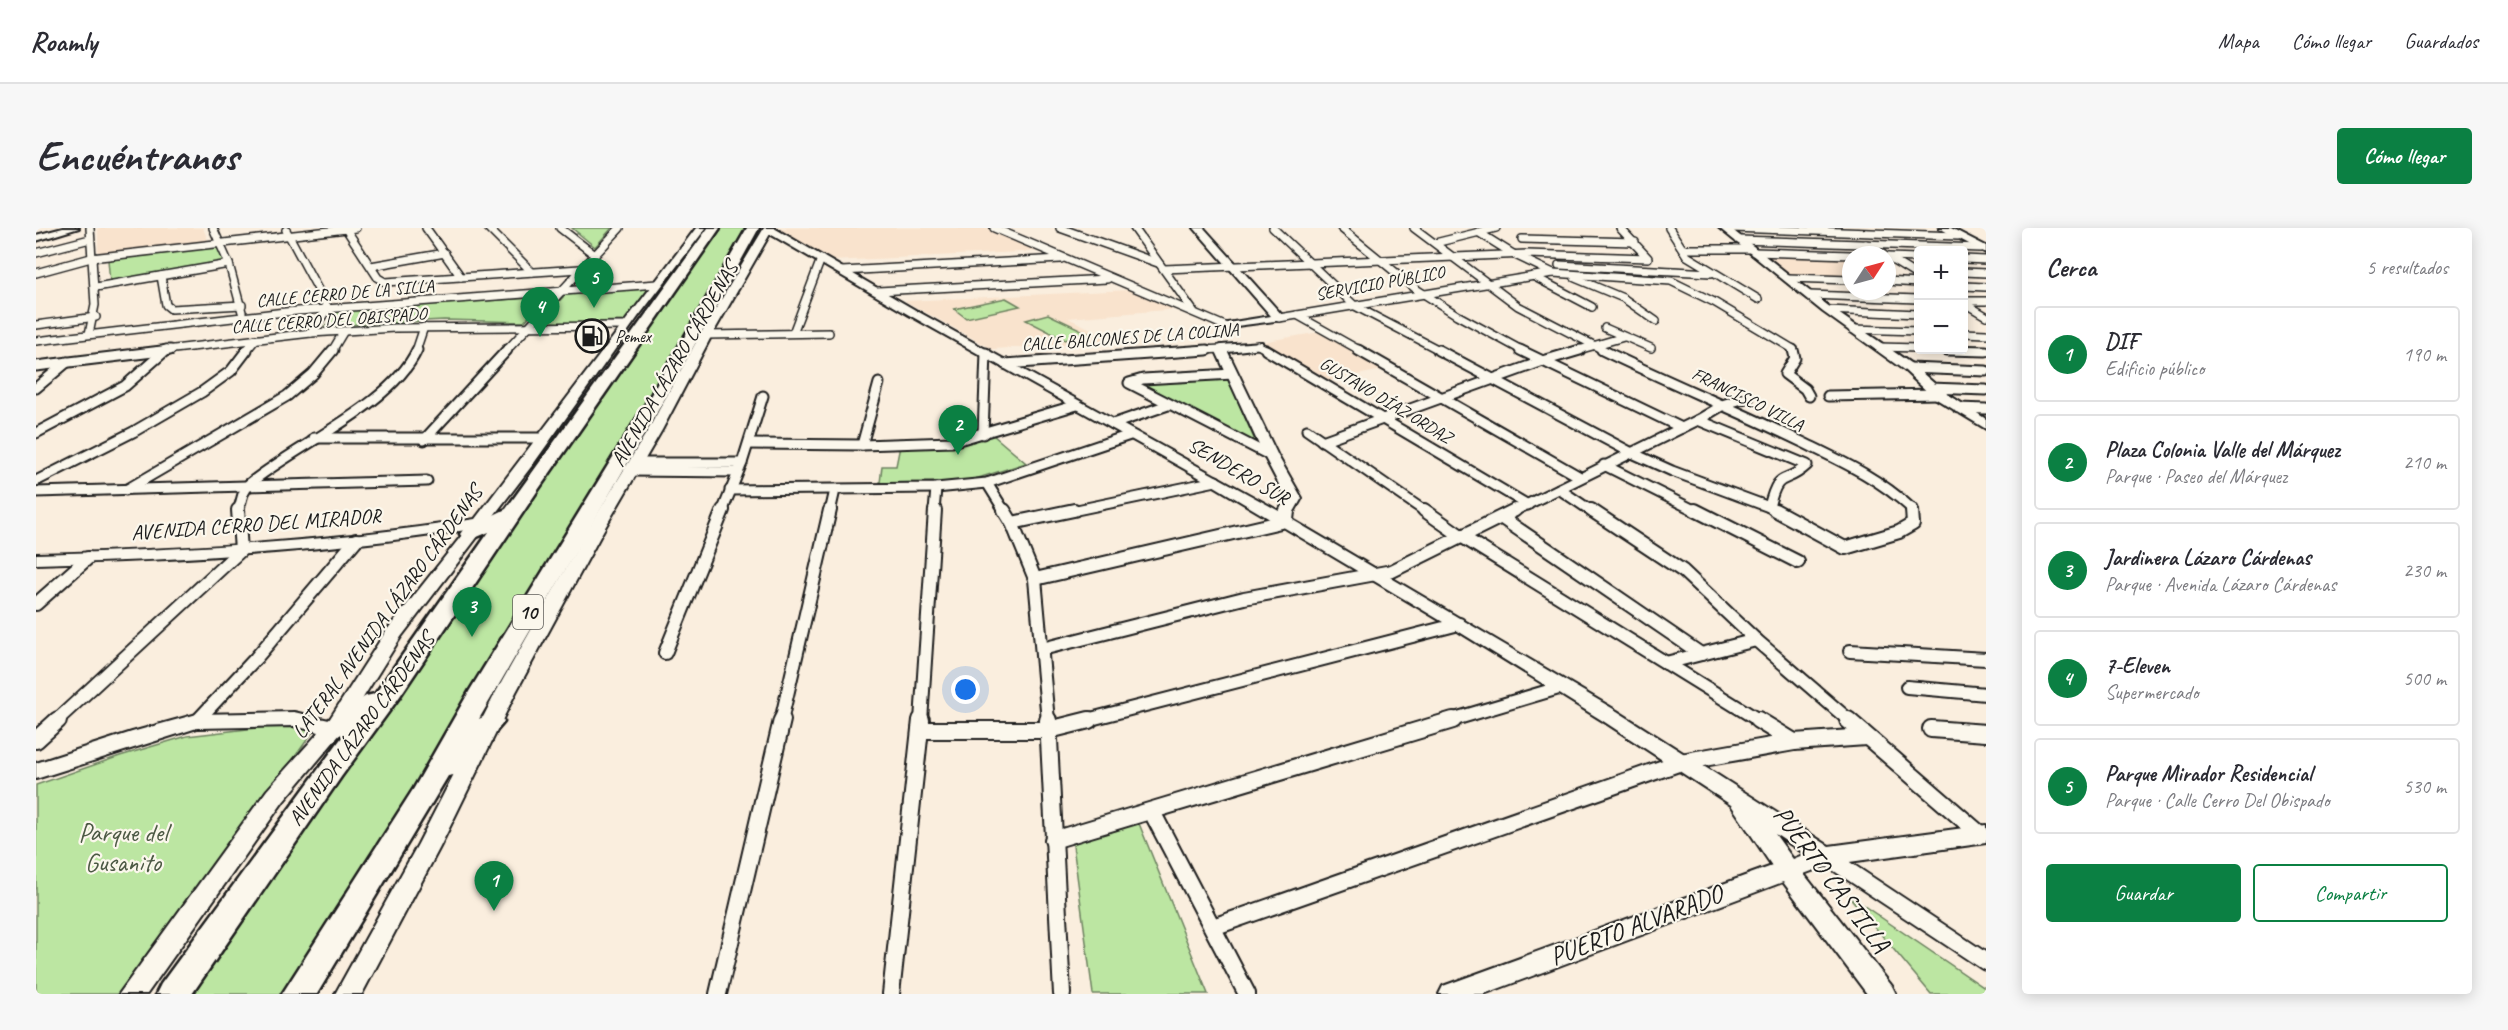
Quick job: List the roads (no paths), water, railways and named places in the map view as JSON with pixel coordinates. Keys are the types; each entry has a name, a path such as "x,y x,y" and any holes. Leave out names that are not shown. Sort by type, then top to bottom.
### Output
{"highway":[{"name":"AVENIDA LÁZARO CÁRDENAS","path":"299,994 424,795 482,690 631,460 656,400 698,337 731,267 762,233"},
{"name":"AVENIDA LÁZARO CÁRDENAS","path":"173,994 331,770 389,693 514,513 627,331 663,288 703,234"},
{"path":"656,400 687,372"},
{"path":"620,488 622,454 631,460"},
{"path":"474,529 514,513"},
{"path":"334,728 389,693"},
{"path":"424,795 490,723"}],"street":[{"path":"36,238 74,228"},
{"path":"89,334 96,317 96,287 91,258 90,228"},
{"path":"213,228 229,264 242,305 243,317"},
{"path":"285,228 328,308 311,333"},
{"path":"36,273 91,258 352,228 371,266 381,280 403,281 580,270"},
{"path":"426,228 461,277"},
{"path":"488,228 532,272"},
{"path":"560,228 595,255"},
{"path":"424,440 559,291 620,228"},
{"path":"994,228 1225,326"},
{"path":"1060,228 1161,266 1233,267 1513,255 1645,259 1648,255 1620,228"},
{"path":"1134,228 1194,312"},
{"path":"1199,228 1280,318"},
{"path":"1273,228 1355,306 1630,452 1688,477 1769,507 1774,486 1780,480 1804,469 1807,465 1698,420"},
{"path":"1341,228 1424,294 1543,361 1682,428"},
{"name":"FRANCISCO VILLA","path":"1414,228 1518,306 1590,345 1725,404 1859,470 1888,487 1911,508 1914,518 1913,524 1908,528 1845,548 1769,507"},
{"path":"1435,243 1496,228"},
{"path":"1669,228 1687,256 1711,273 1758,299"},
{"path":"1724,228 1827,310 1909,368 1934,391 1958,408 1985,420"},
{"path":"1732,228 1843,230 1958,236"},
{"path":"1944,228 1983,249"},
{"path":"1843,230 1869,246"},
{"path":"1478,232 1513,255 1537,266 1553,273 1570,276 1623,298 1656,321"},
{"path":"348,994 428,847 490,723 620,488 631,460 687,372 698,337 762,233"},
{"name":"SENDERO SUR","path":"762,233 821,259 1285,521 1562,687 1826,856"},
{"path":"1583,234 1589,240"},
{"path":"1514,235 1530,243"},
{"path":"36,253 90,239"},
{"path":"1522,239 1635,242"},
{"path":"1739,240 1983,249"},
{"path":"1684,249 1842,255"},
{"path":"371,266 445,253"},
{"path":"1896,257 1914,258"},
{"path":"793,333 821,259"},
{"path":"842,271 1066,259"},
{"path":"1968,260 1986,260"},
{"path":"1002,262 1012,284"},
{"path":"1896,262 1914,273"},
{"path":"96,287 229,264"},
{"path":"1537,266 1578,265 1711,273"},
{"path":"936,266 945,288"},
{"path":"1909,270 1914,271"},
{"path":"1968,272 1986,273"},
{"path":"1553,273 1671,281 1714,302 1793,349 1795,358 1785,374 1807,392"},
{"name":"SERVICIO PÚBLICO","path":"1225,326 1553,273"},
{"path":"1537,275 1592,307"},
{"path":"161,276 166,305 171,309 242,305"},
{"path":"1788,278 1842,280"},
{"path":"878,291 1111,279"},
{"path":"1896,282 1914,283"},
{"path":"1968,286 1986,287"},
{"name":"CALLE CERRO DE LA SILLA","path":"36,341 328,308 559,291 663,288"},
{"name":"LATERAL AVENIDA LÁZARO CÁRDENAS","path":"132,994 275,796 334,728 393,635 627,331 663,288"},
{"path":"1809,295 1914,299"},
{"path":"1968,302 1986,301"},
{"path":"1968,305 1986,316"},
{"path":"1827,310 1914,314"},
{"path":"1297,315 1580,477"},
{"path":"1968,315 1986,316"},
{"path":"36,325 96,317"},
{"name":"CALLE CERRO DEL OBISPADO","path":"36,366 167,349 344,331 424,327 529,326 627,331"},
{"name":"GUSTAVO DÍAZ ORDAZ","path":"1225,326 1528,505"},
{"path":"36,740 241,550 237,524 239,507 246,488 312,438 358,409 392,382 410,363 419,347 424,327"},
{"path":"1605,328 1652,348"},
{"path":"1852,328 1914,331"},
{"path":"125,491 247,421 310,379 327,360 344,331"},
{"path":"698,337 829,333"},
{"path":"1968,333 1986,334"},
{"path":"1322,441 1543,361 1590,345 1624,337"},
{"path":"36,481 133,432 202,392 231,371 256,339"},
{"name":"CALLE BALCONES DE LA COLINA","path":"1005,364 1258,345"},
{"path":"1878,346 1914,348"},
{"path":"36,433 125,386 167,349"},
{"path":"1035,579 1285,521 1286,512 1294,498 1271,456 1221,349"},
{"path":"1968,351 1986,351"},
{"path":"982,434 986,353"},
{"path":"36,388 67,362"},
{"path":"1909,368 1986,371"},
{"path":"1233,374 1143,379 1130,383 1168,405 1271,456"},
{"path":"862,445 879,383"},
{"path":"1828,396 1986,390"},
{"path":"665,653 749,444 763,396"},
{"path":"1042,649 1244,598 1392,571 1698,420 1725,404 1749,397"},
{"path":"749,444 942,443 963,440 1077,405"},
{"path":"1113,424 1168,405"},
{"path":"1307,430 1461,536 1794,742"},
{"path":"730,490 936,488 987,483 1130,435"},
{"path":"312,438 424,440 544,438"},
{"path":"631,460 740,467"},
{"path":"1604,465 1798,562"},
{"path":"36,492 246,488 427,481"},
{"path":"1012,522 1216,481"},
{"path":"987,483 1012,522 1035,579 1049,730 1062,994"},
{"path":"891,994 920,730 936,488"},
{"path":"1559,489 1683,571 1756,640 1866,737 1984,835"},
{"path":"718,994 835,490"},
{"path":"1502,518 1701,654"},
{"name":"AVENIDA CERRO DEL MIRADOR","path":"36,559 241,550 474,529"},
{"path":"197,721 256,658 356,540"},
{"path":"36,604 88,558"},
{"path":"920,730 1049,730 1459,624"},
{"path":"1666,663 1756,640"},
{"path":"1850,651 1986,659"},
{"path":"1053,840 1562,687"},
{"path":"1907,687 1986,694"},
{"path":"36,771 139,737 197,721 294,719 334,728"},
{"path":"1931,729 1986,733"},
{"path":"1213,927 1681,762 1794,742 1866,737"},
{"name":"PUERTO CASTILLA","path":"1736,797 1787,869 1883,994"},
{"path":"1152,812 1247,994"},
{"name":"PUERTO ALVARADO","path":"1452,994 1826,856 1984,835"},
{"path":"1826,856 1986,962"}],"place":[{"name":"Parque Mirador Residencial","path":"594,308"},
{"name":"Pemex","path":"592,336"},
{"name":"7-Eleven","path":"540,337"},
{"name":"Plaza Colonia Valle del Márquez","path":"958,455"},
{"name":"Jardinera Lázaro Cárdenas","path":"472,637"},
{"name":"DIF","path":"494,911"}],"park label":[{"name":"Parque del Gusanito","path":"123,847"}]}
